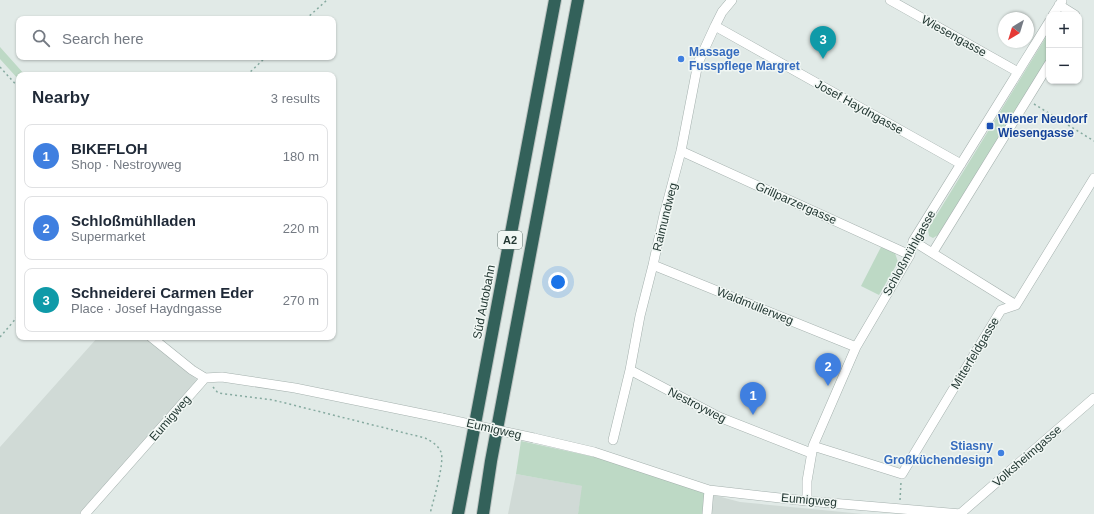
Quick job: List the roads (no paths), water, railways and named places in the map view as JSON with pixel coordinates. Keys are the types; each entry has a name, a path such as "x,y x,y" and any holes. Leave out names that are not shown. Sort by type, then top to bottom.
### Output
{"highway":[{"name":"Süd Autobahn","path":"458,514 555,0"},
{"name":"A2","path":"483,514 491,461 578,0"}],"street":[{"name":"Raimundweg","path":"613,440 630,370 640,316 681,151 698,63 722,12 732,0"},
{"name":"Wiesengasse","path":"890,0 1018,72"},
{"path":"1055,12 1061,3 1072,12"},
{"name":"Josef Haydngasse","path":"715,26 961,164"},
{"name":"Schloßmühlgasse","path":"807,501 807,481 812,450 856,347 910,255 914,241 1046,27"},
{"name":"Schloßmühlgasse","path":"933,252 1046,69"},
{"name":"Grillparzergasse","path":"681,151 910,255"},
{"path":"914,241 1016,305 1094,178"},
{"name":"Waldmüllerweg","path":"653,265 856,347"},
{"name":"Mitterfeldgasse","path":"902,474 1001,310 1016,305"},
{"path":"154,340 205,378"},
{"name":"Nestroyweg","path":"630,370 719,417 812,450 902,474"},
{"name":"Eumigweg","path":"85,514 205,378 222,376 295,388 442,418 594,452 709,490 807,501 961,514"},
{"name":"Volksheimgasse","path":"961,514 1094,398"},
{"path":"707,514 709,490"}],"place":[{"name":"Massage Fusspflege Margret","path":"681,59"},
{"name":"Schneiderei Carmen Eder","path":"823,59"},
{"name":"Wiener Neudorf Wiesengasse","path":"990,126"},
{"name":"Schloßmühlladen","path":"828,386"},
{"name":"BIKEFLOH","path":"753,415"},
{"name":"Stiasny Großküchendesign","path":"1001,453"}]}
